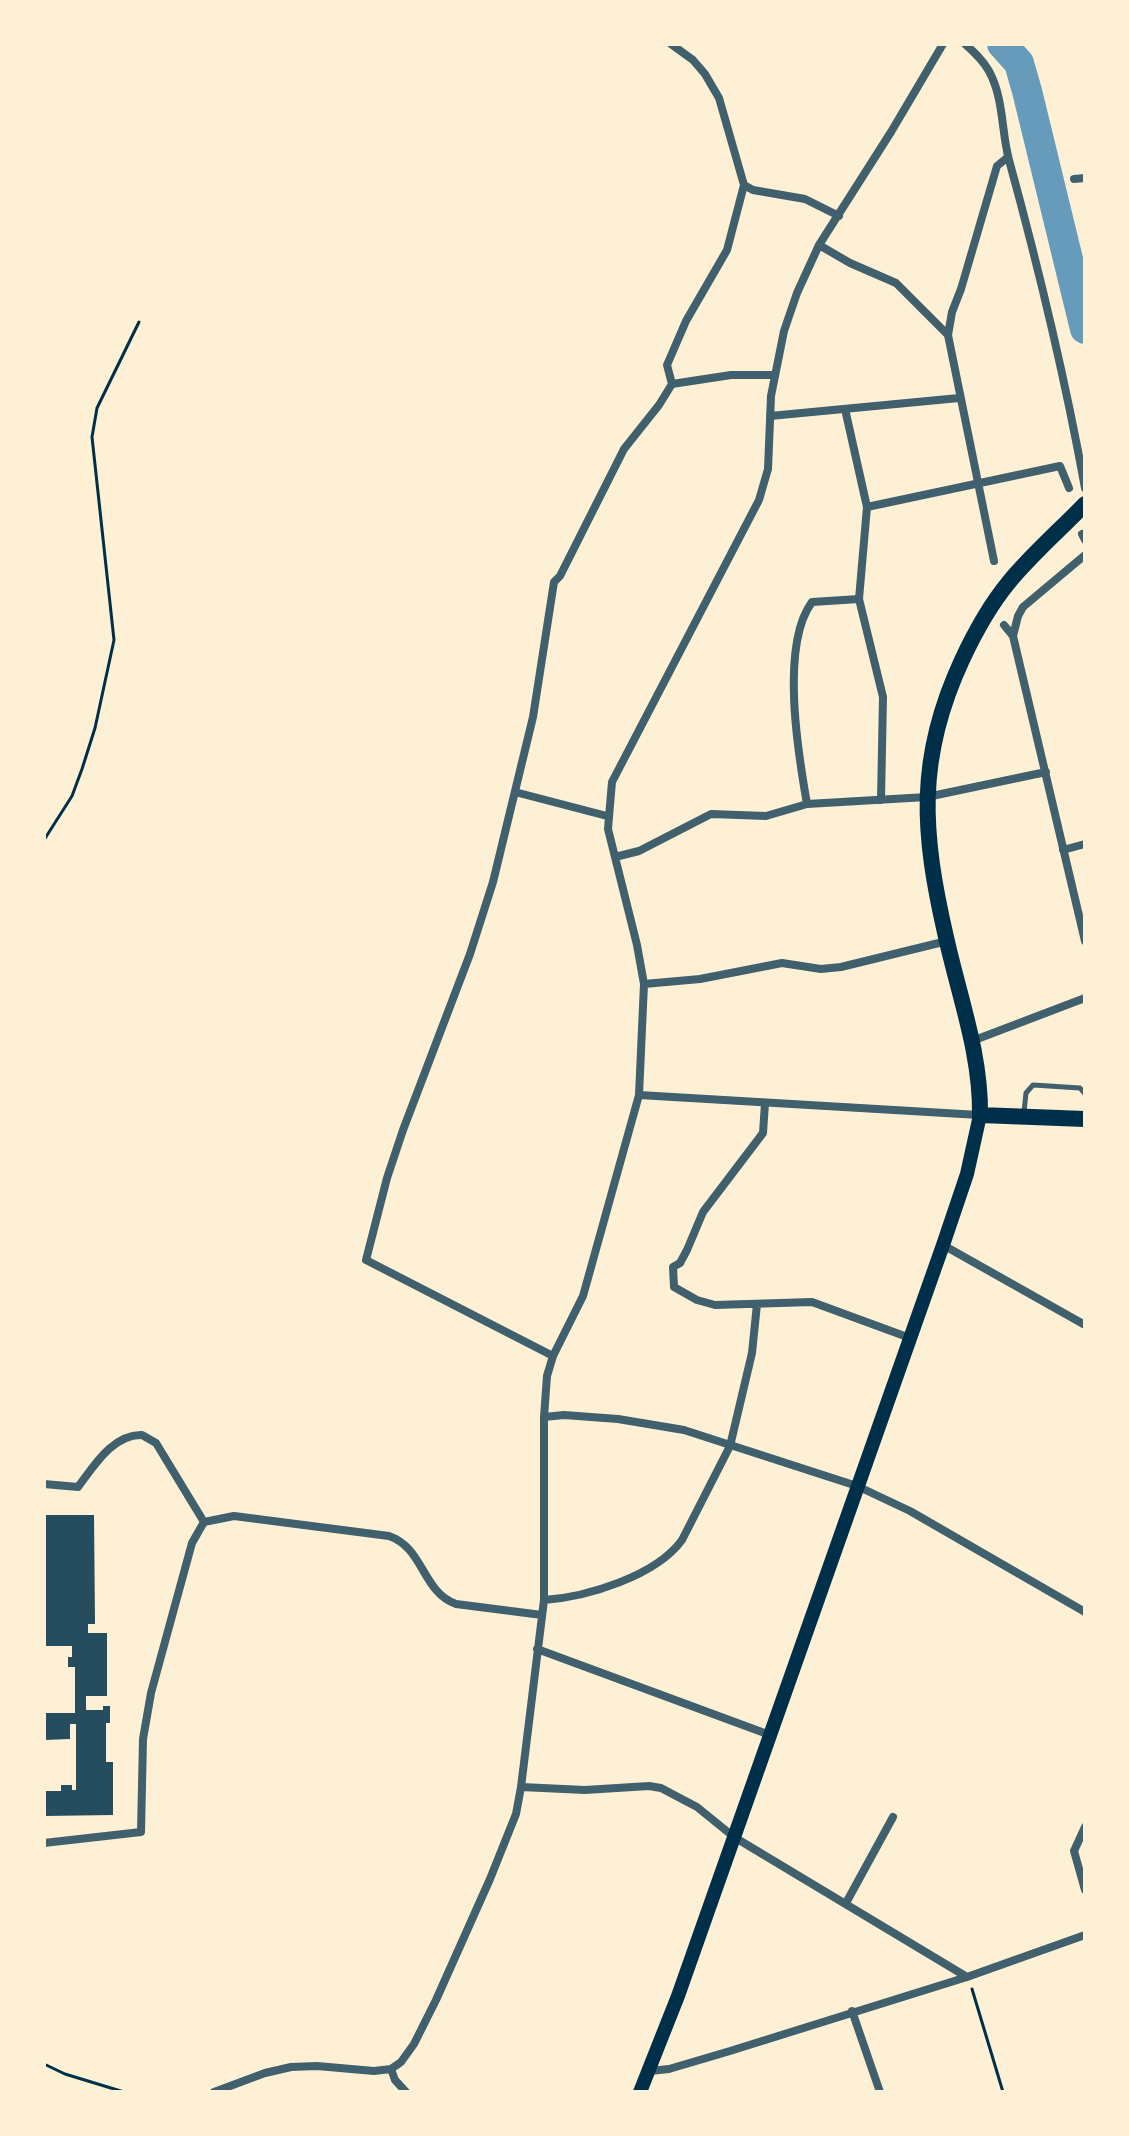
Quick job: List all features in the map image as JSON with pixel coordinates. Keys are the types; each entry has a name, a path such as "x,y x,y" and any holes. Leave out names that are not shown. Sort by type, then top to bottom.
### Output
{"highway":[{"path":"1085,504 1007,585 973,637 937,723 927,797 932,875 971,1042 980,1087 980,1115 1085,1119"}],"main road":[{"path":"640,2092 734,1837 943,1245 967,1174 980,1115"}],"street":[{"path":"553,1356 366,1260 399,1142 470,954 493,882 533,717 554,582 560,576 624,449 672,384 667,365 686,321 727,250 744,185 719,98 693,60 671,44"},
{"path":"214,2092 291,2067 374,2071 391,2069 401,2062 414,2044 436,2000 507,1839 521,1787 544,1600 544,1417 547,1376 553,1356 583,1296 639,1095 644,984 608,829 612,782 759,500 768,469 775,375 784,331 797,293 819,245 943,44"},
{"path":"965,44 982,60 996,89 1008,157 1044,292 1085,488"},
{"path":"994,561 948,335 952,312 997,166 1008,157"},
{"path":"1074,179 1085,178"},
{"path":"744,185 753,190 805,199 839,216"},
{"path":"819,245 850,263 896,283 948,335"},
{"path":"672,384 731,375 775,375"},
{"path":"770,416 959,398"},
{"path":"845,409 867,507 859,599 883,697 881,800"},
{"path":"867,507 1060,466 1069,488"},
{"path":"1013,636 1023,607 1085,555"},
{"path":"807,804 792,675 806,610 812,602 859,599"},
{"path":"1004,625 1013,636 1085,941"},
{"path":"615,857 639,851 711,814 766,816 807,804 927,797 1046,772"},
{"path":"515,792 607,816"},
{"path":"1063,850 1085,844"},
{"path":"644,984 700,979 782,963 821,969 841,967 947,941"},
{"path":"971,1042 1085,998"},
{"path":"639,1095 980,1115"},
{"path":"765,1103 763,1133 703,1212 680,1263 673,1267 674,1287 697,1300 715,1305 812,1302 910,1338"},
{"path":"943,1245 1085,1325"},
{"path":"544,1600 612,1584 660,1564 672,1554 730,1446 752,1353 757,1304"},
{"path":"544,1417 564,1415 618,1419 684,1430 857,1486 910,1511 1085,1612"},
{"path":"44,1484 78,1487 96,1463 122,1438 142,1435 156,1443 204,1522"},
{"path":"44,1843 141,1832 143,1739 151,1693 192,1543 204,1522 234,1516 389,1536 410,1549 437,1594 444,1600 542,1615"},
{"path":"537,1649 770,1735"},
{"path":"521,1787 585,1790 661,1788 697,1807 734,1837 967,1977"},
{"path":"846,1903 893,1817"},
{"path":"1085,1827 1074,1851 1085,1890"},
{"path":"650,2071 669,2069 730,2051 967,1977 1085,1935"},
{"path":"852,2011 880,2092"},
{"path":"391,2069 395,2080 406,2092"}],"lane":[{"path":"1024,1117 1026,1093 1033,1085 1080,1088 1085,1094"}],"path":[{"path":"44,840 72,796 82,769 95,728 114,640 92,437 97,408 139,322"},
{"path":"967,1977 1003,2092"},
{"path":"44,2064 65,2074 124,2092"}],"building":[{"path":"44,1515 94,1515 95,1624 88,1624 88,1633 107,1633 107,1696 86,1696 86,1710 103,1710 103,1706 110,1706 110,1723 106,1723 106,1762 113,1762 113,1815 44,1816 44,1791 61,1791 61,1785 72,1785 72,1790 76,1790 76,1724 70,1724 70,1739 44,1740 44,1713 75,1713 75,1667 68,1667 72,1646 44,1646"}],"waterway":[{"path":"1002,44 1019,63 1085,329"}]}
